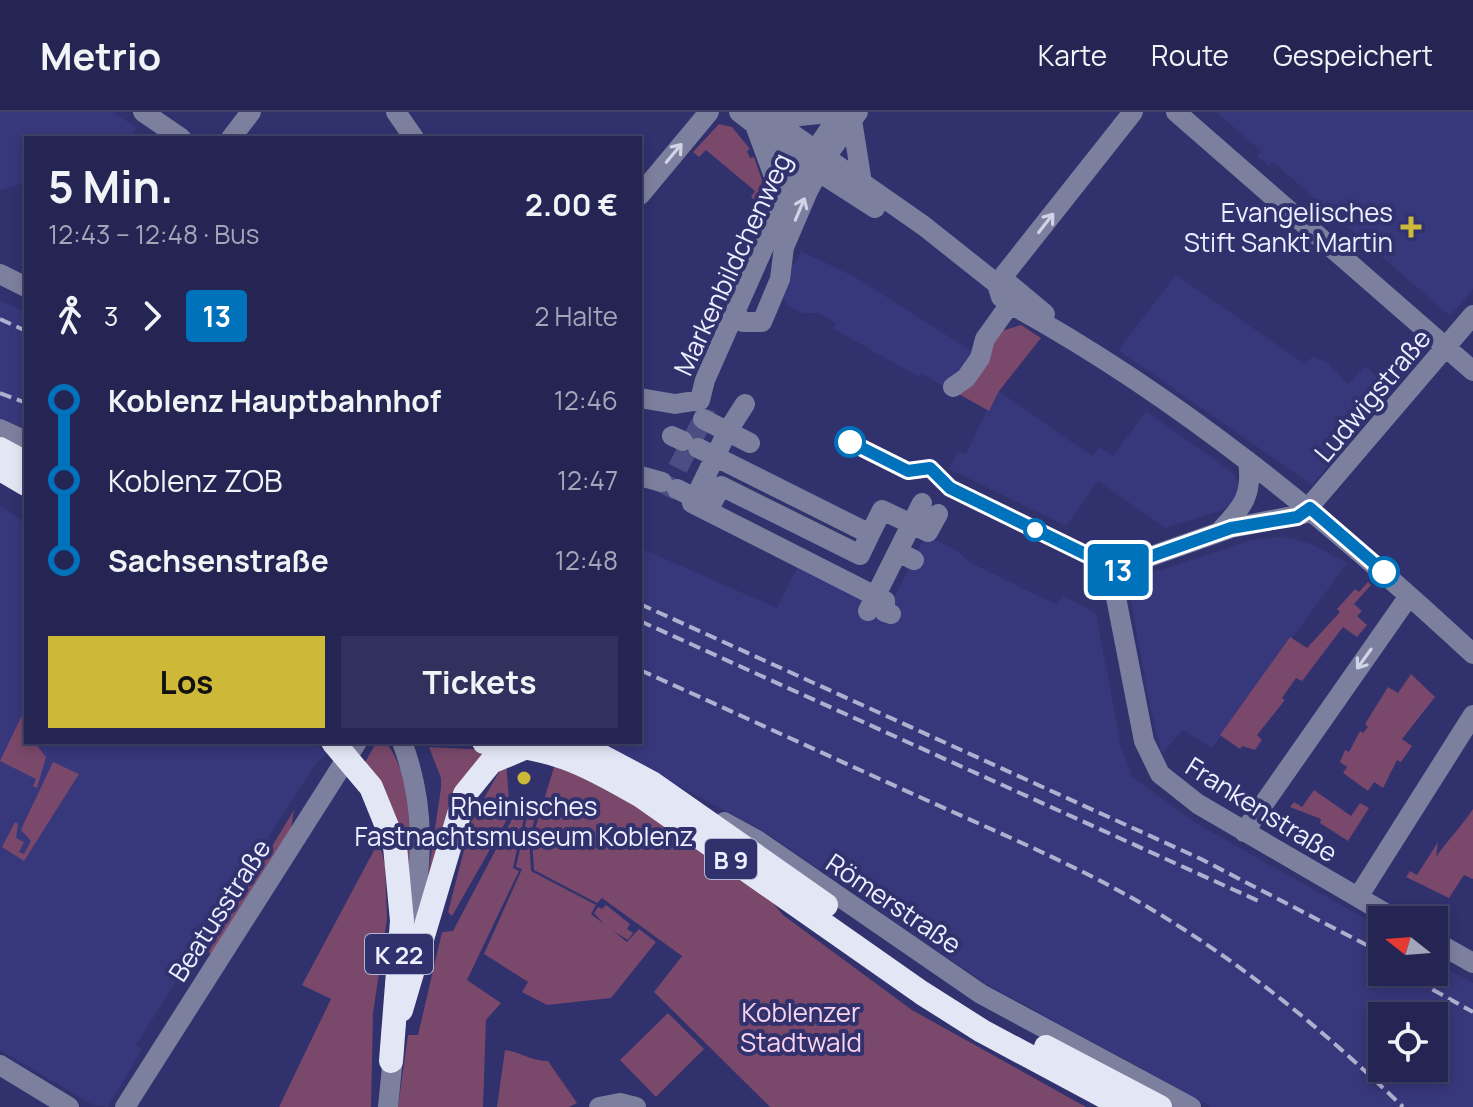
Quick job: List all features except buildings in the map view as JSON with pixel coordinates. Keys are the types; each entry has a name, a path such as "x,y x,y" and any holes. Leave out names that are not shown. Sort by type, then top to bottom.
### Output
{"highway":[{"path":"0,449 24,462"},
{"path":"0,469 24,483"},
{"name":"K 22","path":"335,744 371,787 395,846 402,921 391,1061"},
{"name":"B 9","path":"507,744 530,746 571,758 641,796 926,986 1160,1107"},
{"name":"B 9","path":"579,744 652,783 982,1031 1124,1107"},
{"path":"401,1010 465,794 479,773 498,757 530,746"}],"street":[{"path":"143,112 178,136"},
{"path":"233,136 251,112"},
{"path":"396,112 413,136"},
{"path":"642,193 709,112"},
{"path":"1176,112 1473,371"},
{"path":"756,117 847,114 862,183"},
{"name":"Markenbildchenweg","path":"702,410 735,312 780,211 847,114"},
{"path":"997,284 1130,116"},
{"path":"756,117 910,231 935,236"},
{"path":"756,117 776,182 780,211"},
{"path":"816,160 862,183 997,284 1001,297 1071,338 1248,461 1310,508 1473,654"},
{"name":"Markenbildchenweg","path":"735,312 743,322 762,322 780,279 784,247 816,160"},
{"path":"0,274 24,286"},
{"path":"997,284 1009,284 1019,291 1071,338"},
{"path":"953,387 966,378 998,321 1017,321 1019,309"},
{"name":"Ludwigstraße","path":"1310,508 1473,315"},
{"path":"642,398 702,410 727,432 750,443"},
{"path":"692,445 727,432 745,404"},
{"path":"0,429 24,440"},
{"path":"692,445 842,509 912,524 928,532 930,509"},
{"path":"691,490 692,445"},
{"path":"1220,532 1247,501 1250,486 1248,461"},
{"path":"642,477 691,490 721,486 860,555 842,509"},
{"path":"691,490 782,559 880,605 905,555 912,524"},
{"path":"1220,532 1297,517 1310,508"},
{"name":"Frankenstraße","path":"1220,532 1129,564 1120,571 1114,587 1150,759 1160,774 1180,793 1373,906"},
{"path":"1244,832 1409,596"},
{"path":"1358,897 1473,715"},
{"name":"Beatusstraße","path":"125,1107 356,744"},
{"name":"Römerstraße","path":"573,744 614,762 757,840 981,994 1191,1107"},
{"name":"K 22","path":"388,1107 391,1061 401,1010 423,826 401,747"},
{"path":"1448,949 1473,963"},
{"path":"0,1065 69,1107"},
{"path":"599,1107 620,1103 636,1107"}],"shaded area":[{"path":"0,112 113,112 137,128 131,136 24,136 24,186 0,190"},
{"name":"Evangelisches Stift Sankt Martin","path":"1216,112 1473,112 1473,289 1450,316 1273,162 1269,166 1257,156 1261,151"},
{"path":"801,251 855,277 973,352 948,389 922,373 919,377 834,329 836,323 819,313 803,313 788,306 782,298 789,266 797,261"},
{"path":"1176,275 1305,364 1313,356 1327,362 1348,384 1365,366 1393,389 1312,485 1118,350"},
{"path":"0,301 24,311 24,430 0,418"},
{"path":"997,390 1092,456 1099,447 1113,456 1146,411 1232,472 1238,481 1238,493 1233,504 1165,528 1098,481 1066,526 949,469 958,451 966,454"},
{"path":"0,506 24,522 24,744 314,744 328,753 316,763 136,1045 142,1050 108,1107 93,1105 0,1050"},
{"path":"926,535 957,551 971,563 1057,605 1063,596 1096,613 1121,747 1131,772 1129,775 1199,825 1368,920 1368,986 1448,986 1448,970 1473,983 1473,1107 1212,1107 988,985 765,832 600,744 642,744 642,549 777,608 797,568 886,613"},
{"path":"1283,536 1311,544 1347,563 1212,748 1183,730 1162,754 1150,707 1131,601 1134,584 1147,574 1252,540"}],"green space":[{"path":"719,124 732,127 750,149 747,151 750,158 754,157 763,183 763,218 760,204 751,197 755,191 706,150 699,157 693,152"},
{"path":"1021,325 1041,338 999,391 989,411 957,393 1001,331"},
{"path":"1368,582 1371,585 1354,604 1362,611 1357,616 1367,625 1357,637 1343,627 1302,681 1296,678 1282,698 1285,700 1257,735 1262,740 1255,750 1242,746 1240,749 1220,735 1290,637 1307,648 1340,612 1337,609 1355,589 1359,592"},
{"path":"1411,674 1435,697 1402,739 1412,746 1401,762 1397,760 1383,788 1374,782 1368,791 1343,773 1347,767 1340,762 1360,731 1363,733 1368,727 1365,724 1388,687 1398,693"},
{"path":"24,711 24,744 36,744 46,757 37,788 33,786 36,779 0,761"},
{"path":"375,744 388,745 396,759 408,806 410,872 364,764"},
{"path":"429,747 488,750 457,790 422,916 441,788 441,778"},
{"path":"506,760 509,800 517,802 452,916 448,912 472,819"},
{"path":"53,762 79,774 24,861 2,847 15,822 18,824 16,838 24,842 19,852 24,854 31,841 21,830"},
{"name":"Koblenzer Stadtwald","path":"555,764 636,805 768,897 783,915 912,1010 1086,1107 770,1107 654,992 682,956 602,898 597,903 534,870 532,839"},
{"path":"1314,790 1351,816 1360,803 1369,808 1348,841 1320,823 1321,819 1290,807 1294,802 1302,807"},
{"path":"521,802 527,804 513,868 519,871 467,980 501,1003 486,1020 483,1107 398,1107 408,1035 418,1035 442,932 453,931"},
{"path":"530,804 539,805 529,838 531,871 596,905 591,914 604,924 594,913 598,907 602,909 606,905 630,924 627,929 633,933 628,940 613,931 627,942 639,929 656,942 611,998 547,1005 522,992 528,982 484,954 522,869 516,867"},
{"path":"1473,809 1473,879 1464,875 1449,898 1406,877 1410,871 1417,875 1438,842 1436,857"},
{"path":"294,810 291,828 211,954 208,952"},
{"path":"379,841 385,865 387,919 373,1013 371,1107 279,1107 331,999 302,985"},
{"path":"668,1013 704,1049 656,1097 620,1060"},
{"path":"505,1050 548,1061 577,1103 569,1107 497,1107"}],"tunnel":[{"path":"664,495 703,419 705,409"}],"railway":[{"path":"0,319 24,330"},
{"path":"0,393 24,402"},
{"path":"642,605 1201,859 1368,946"},
{"path":"642,622 1263,903"},
{"path":"642,671 1046,854 1129,896 1190,933 1254,978 1315,1027 1403,1107"},
{"path":"1426,986 1473,1012"}],"bus line":[{"name":"13","path":"850,442 908,471 930,468 935,477 950,488 1120,571 1129,564 1220,532 1257,522 1297,517 1310,508 1384,572"}],"place":[{"name":"Evangelisches Stift Sankt Martin","path":"1411,227"},
{"name":"Rheinisches Fastnachtsmuseum Koblenz","path":"524,778"}]}
